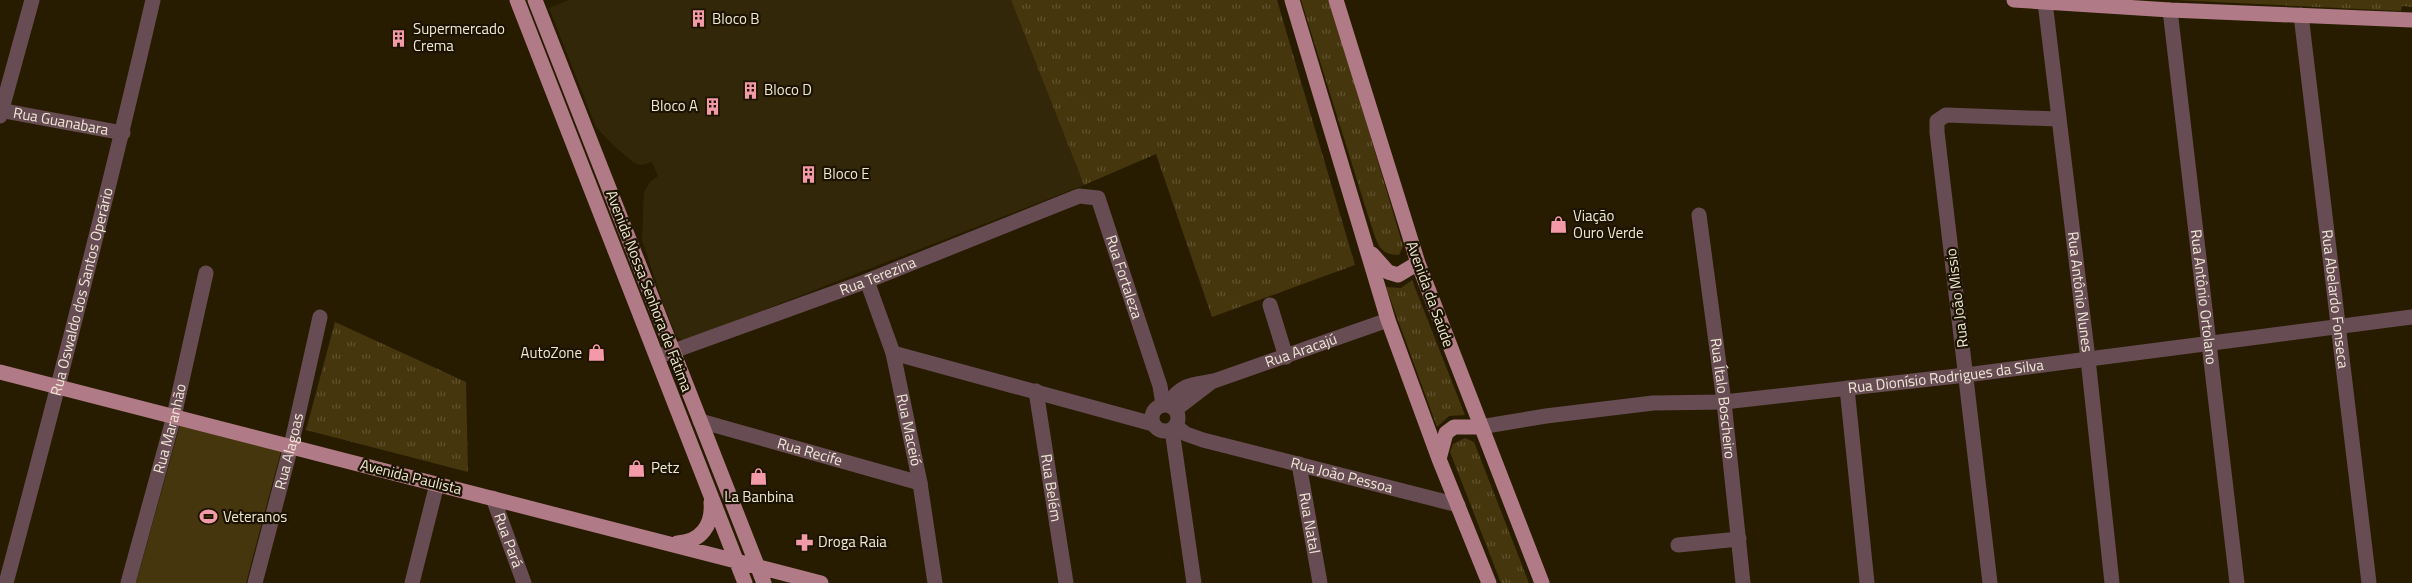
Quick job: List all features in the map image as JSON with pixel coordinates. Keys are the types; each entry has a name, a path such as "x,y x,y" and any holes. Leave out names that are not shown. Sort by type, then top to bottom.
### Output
{"main road":[{"name":"Avenida Nossa Senhora de Fátima","path":"517,0 744,583"},
{"name":"Avenida Nossa Senhora de Fátima","path":"535,0 764,583"},
{"path":"1292,0 1388,320 1439,459 1489,583"},
{"name":"Avenida da Saúde","path":"1336,0 1418,263 1542,583"},
{"path":"1346,0 1346,31"},
{"path":"2014,0 2170,10 2412,20"},
{"path":"1367,247 1379,264 1388,272 1398,275 1418,263"},
{"name":"Avenida Paulista","path":"0,372 821,583"},
{"path":"1439,459 1446,433 1454,426 1480,427"},
{"path":"663,542 687,543 697,539 709,522 712,510 710,495"}],"street":[{"path":"0,112 32,0"},
{"name":"Rua Oswaldo dos Santos Operário","path":"6,583 59,387 153,0"},
{"name":"Rua Antônio Nunes","path":"2045,2 2088,359 2112,583"},
{"name":"Rua Antônio Ortolano","path":"2170,10 2237,583"},
{"name":"Rua Abelardo Fonseca","path":"2301,15 2369,583"},
{"name":"Rua Guanabara","path":"0,112 122,133"},
{"name":"Rua João Missio","path":"1990,583 1937,121 1946,115 2058,119"},
{"name":"Rua Terezina","path":"656,357 867,281 1080,196 1098,198"},
{"name":"Rua Fortaleza","path":"1098,198 1160,386 1194,583"},
{"name":"Rua Ítalo Boscheiro","path":"1699,215 1724,402 1743,583"},
{"name":"Rua Maranhão","path":"128,583 174,416 206,272"},
{"name":"Rua Maceió","path":"867,281 893,353 920,483 935,583"},
{"path":"1270,305 1286,357"},
{"name":"Rua Alagoas","path":"255,583 291,446 320,317"},
{"name":"Rua Dionísio Rodrigues da Silva","path":"1480,427 1546,416 1664,402 1724,402 1966,375 2412,317"},
{"name":"Rua Aracajú","path":"1166,416 1179,389 1214,381 1388,320"},
{"name":"Rua João Pessoa","path":"893,353 1107,411 1166,416 1194,437 1458,505"},
{"path":"1847,388 1867,583"},
{"name":"Rua Belém","path":"1036,391 1066,583"},
{"name":"Rua Recife","path":"700,421 920,483"},
{"name":"Rua Natal","path":"1299,464 1320,583"},
{"path":"412,583 437,484"},
{"name":"Rua Pará","path":"494,498 524,583"},
{"path":"1678,545 1738,539"}],"shaded area":[{"path":"569,0 1011,0 1084,185 684,341 677,337 665,309 642,240 644,192 650,182 658,176 652,162 642,165 634,163 596,127 549,8"}],"green space":[{"path":"1011,0 1277,0 1355,265 1212,317 1156,154 1084,185"},
{"path":"1301,0 1330,0 1403,246 1399,255 1386,252 1376,240"},
{"path":"2175,0 2412,0 2412,7 2402,6 2401,11"},
{"path":"1412,280 1465,415 1449,416 1437,427 1386,287 1401,288"},
{"path":"335,322 466,382 468,472 306,430"},
{"name":"Veteranos","path":"180,425 281,451 246,583 136,583"},
{"path":"1465,438 1474,442 1529,583 1501,583 1450,452 1453,444"}],"place":[{"name":"Bloco B","path":"698,19"},
{"name":"Supermercado Crema","path":"399,38"},
{"name":"Bloco D","path":"750,90"},
{"name":"Bloco A","path":"712,106"},
{"name":"Bloco E","path":"809,174"},
{"name":"Viação Ouro Verde","path":"1559,225"},
{"name":"AutoZone","path":"596,353"},
{"name":"Petz","path":"637,468"},
{"name":"La Banbina","path":"759,476"},
{"name":"Veteranos","path":"209,517"},
{"name":"Droga Raia","path":"804,542"}]}
